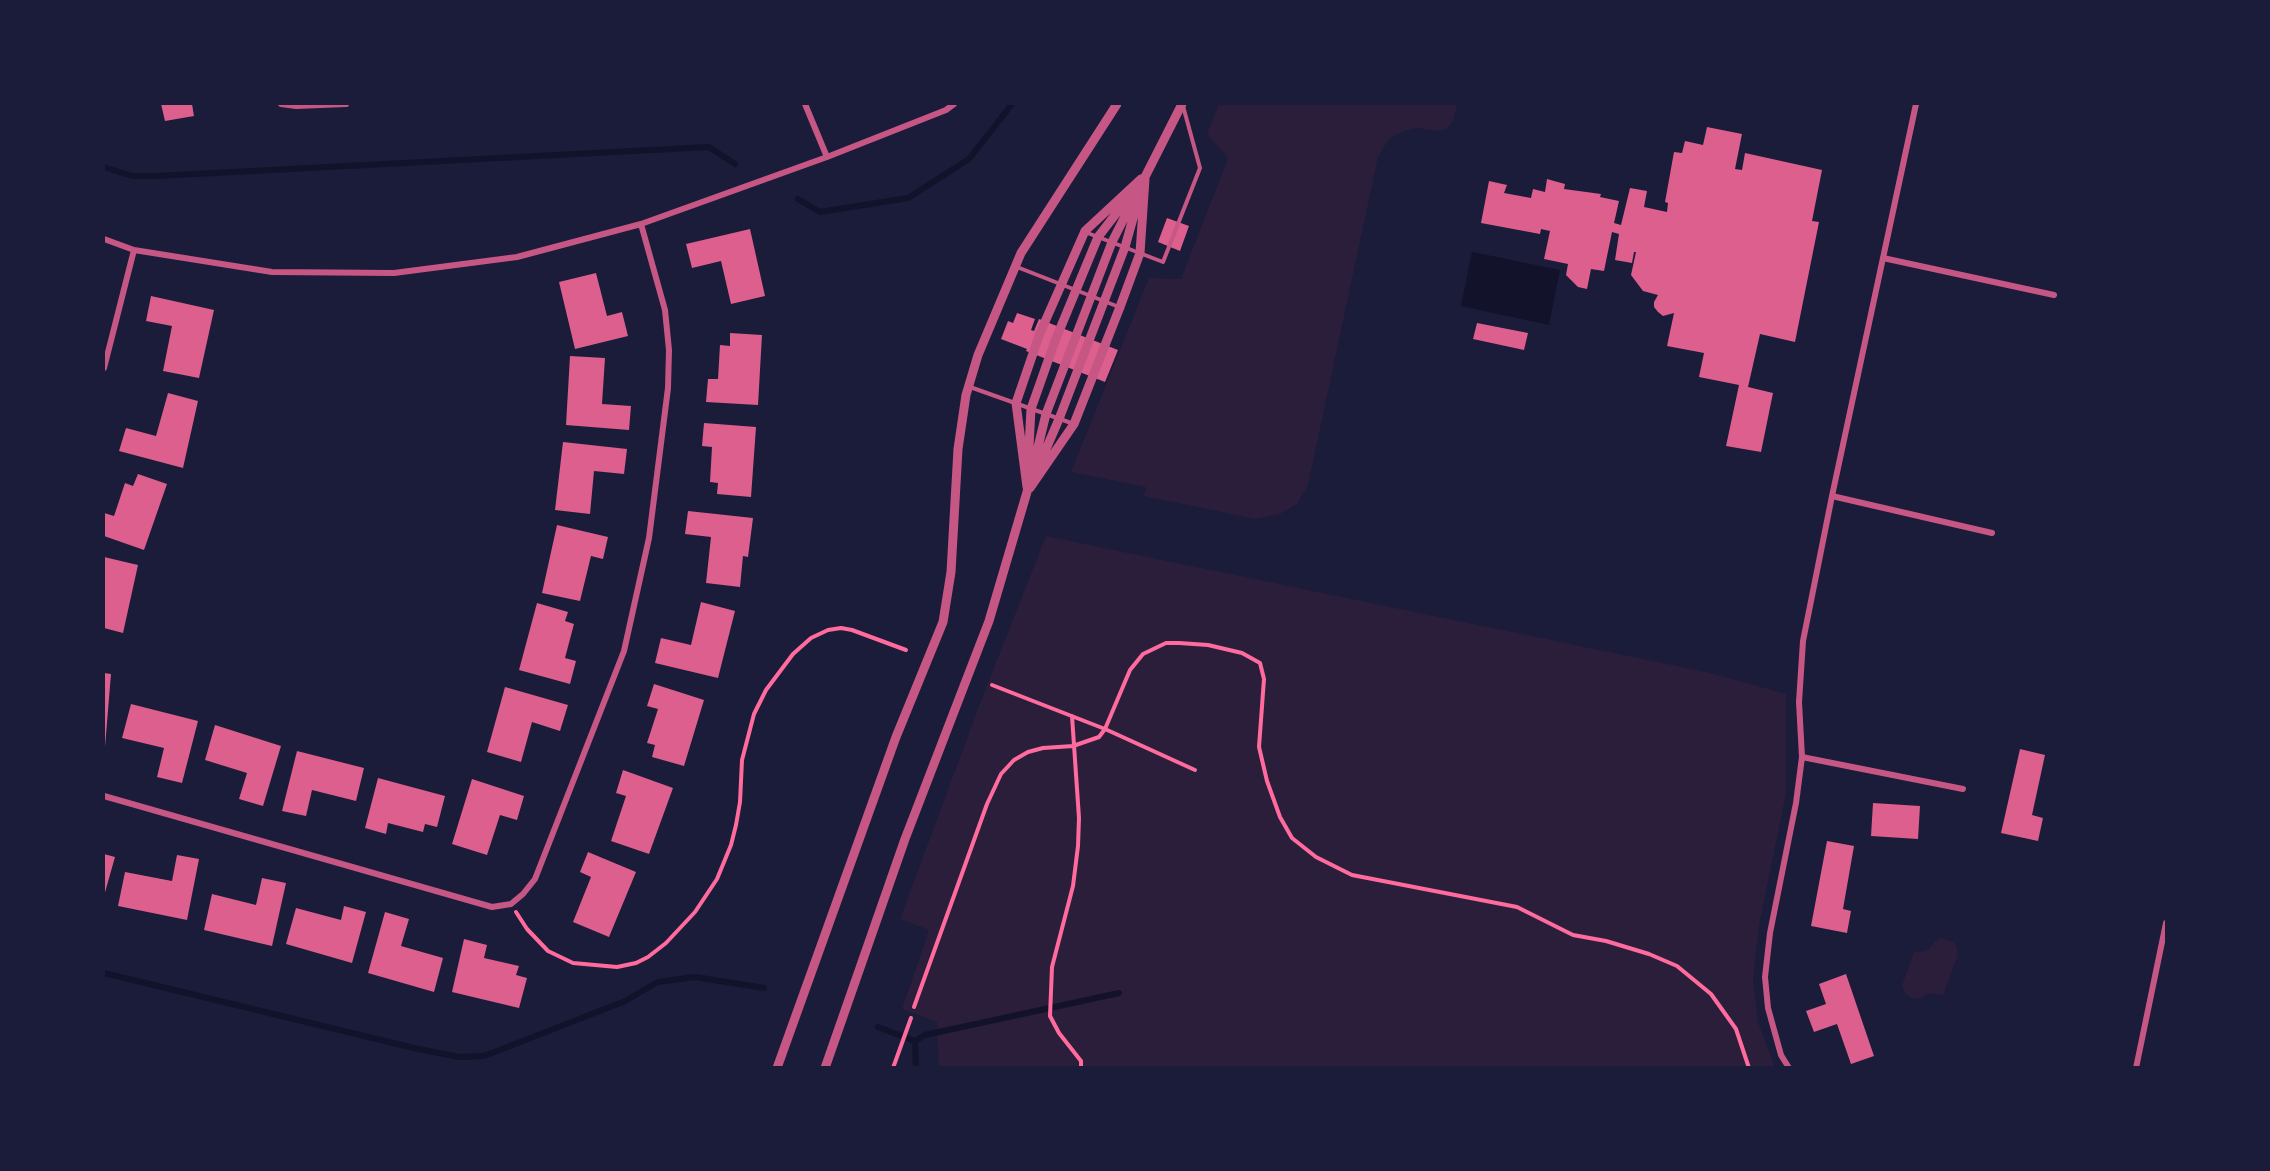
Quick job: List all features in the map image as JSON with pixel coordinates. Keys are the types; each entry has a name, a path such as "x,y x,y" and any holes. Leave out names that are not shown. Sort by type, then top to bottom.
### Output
{"street":[{"path":"281,104 297,106 346,104"},
{"path":"805,104 827,157"},
{"path":"104,240 135,250 272,272 394,273 517,257 641,224 827,157 946,110 954,104"},
{"path":"777,1068 896,738 943,622 951,572 958,449 969,387 978,356 1021,253 1118,104"},
{"path":"825,1068 905,839 989,621 1027,492 1046,414 1112,242 1182,104"},
{"path":"1789,1068 1781,1055 1768,1008 1765,977 1770,933 1796,803 1802,757 1799,702 1803,640 1916,104"},
{"path":"1027,492 1016,403 1040,333 1085,231 1146,175"},
{"path":"1027,492 1031,409 1075,289 1098,237 1146,175"},
{"path":"1027,492 1059,419 1105,301 1125,247 1146,175"},
{"path":"1027,492 1074,424 1120,307 1140,253 1146,175"},
{"path":"104,796 492,907 511,904 523,894 535,879 624,651 649,538 668,388 669,350 665,310 641,224"},
{"path":"104,368 135,250"},
{"path":"1883,258 2054,295"},
{"path":"1832,496 1992,533"},
{"path":"1802,757 1963,789"},
{"path":"2136,1068 2166,923"}],"lane":[{"path":"1085,231 1163,261 1200,168 1182,104"},
{"path":"1911,104 1914,114"},
{"path":"1016,266 1120,307"},
{"path":"969,387 1074,424"}],"path":[{"path":"511,904 527,929 548,951 561,959 604,967 627,966 648,957 674,936 695,912 707,895 724,862 738,814 742,760 747,736 754,714 766,690 786,662 811,638 828,630 841,628 906,650"},
{"path":"914,1007 987,804 1001,774 1014,760 1028,752 1043,748 1073,746 1099,736 1105,729 1130,670 1143,654 1166,643 1208,645 1242,653 1260,663 1264,679 1259,747 1267,781 1280,817 1292,838 1316,857 1352,875 1517,907 1573,935 1606,941 1649,954 1677,966 1712,994 1736,1029 1749,1068"},
{"path":"992,685 1105,729 1195,770"},
{"path":"1072,716 1079,818 1078,846 1073,886 1052,967 1050,1016 1059,1033 1082,1061 1081,1068"},
{"path":"893,1068 911,1018"}],"shaded area":[{"path":"1219,104 1457,104 1453,121 1447,129 1437,131 1418,128 1403,131 1389,139 1378,157 1308,485 1297,504 1280,514 1255,519 1144,496 1146,487 1071,472 1149,278 1181,279 1228,158 1207,134"},
{"path":"1472,252 1560,270 1549,325 1461,306"},
{"path":"1046,536 1711,673 1786,694 1786,794 1759,925 1753,979 1758,1022 1775,1067 939,1067 937,1022 902,1009 929,930 900,919 982,698"},
{"path":"1941,938 1956,945 1958,955 1943,995 1928,993 1915,999 1904,992 1902,985 1914,952 1926,951"}],"building":[{"path":"161,104 192,104 194,116 165,121"},
{"path":"1707,127 1742,134 1735,169 1742,170 1745,153 1822,170 1812,221 1819,222 1795,342 1760,334 1748,387 1773,393 1761,452 1726,446 1739,385 1699,377 1704,353 1667,346 1674,313 1663,316 1658,312 1654,307 1654,302 1658,295 1643,291 1631,275 1636,252 1634,252 1632,263 1615,260 1619,234 1612,232 1604,271 1591,269 1587,289 1578,287 1566,275 1568,264 1544,259 1550,231 1541,229 1540,234 1481,223 1489,181 1507,185 1504,193 1531,198 1533,189 1545,192 1547,179 1565,184 1564,189 1601,194 1600,197 1619,201 1614,223 1621,225 1630,188 1647,191 1644,207 1667,212 1668,203 1665,202 1674,152 1682,153 1685,141 1703,145"},
{"path":"1167,218 1189,226 1180,251 1158,242"},
{"path":"750,229 765,296 731,304 721,261 692,268 686,244"},
{"path":"596,273 607,316 622,312 628,336 575,349 559,282"},
{"path":"151,296 214,310 199,378 163,371 172,326 146,321"},
{"path":"1017,313 1035,319 1031,330 1034,331 1039,319 1118,350 1105,382 1001,339 1008,321 1013,323"},
{"path":"1477,323 1528,333 1524,350 1473,339"},
{"path":"730,333 762,335 758,405 706,402 708,379 718,379 720,345 730,346"},
{"path":"570,356 605,358 602,404 631,406 629,430 566,425"},
{"path":"168,393 198,401 183,468 119,451 126,428 156,436"},
{"path":"704,423 756,427 751,497 717,494 718,483 710,482 712,447 702,446"},
{"path":"563,442 627,449 624,474 594,471 590,514 555,510"},
{"path":"138,474 167,484 144,550 104,536 104,513 114,516 125,483 133,486"},
{"path":"688,511 753,518 748,557 743,556 740,587 706,583 711,537 685,534"},
{"path":"557,525 608,537 603,559 591,556 580,601 542,593"},
{"path":"104,557 138,565 123,633 104,628"},
{"path":"701,602 735,611 718,678 655,663 661,638 691,645"},
{"path":"537,603 568,612 565,621 574,624 565,658 576,661 570,684 519,670"},
{"path":"104,673 111,674 105,747 104,747"},
{"path":"654,684 704,700 684,766 652,757 655,745 647,743 658,709 647,706"},
{"path":"505,687 568,705 560,731 532,722 521,762 487,752"},
{"path":"131,704 198,721 182,783 157,777 164,748 122,738"},
{"path":"215,725 281,746 263,806 239,799 247,773 205,760"},
{"path":"2020,749 2045,755 2032,815 2043,818 2038,841 2001,833"},
{"path":"297,751 364,768 356,801 312,790 306,816 282,811"},
{"path":"623,770 673,788 649,854 611,841 626,796 616,793"},
{"path":"378,778 445,796 437,827 425,824 423,832 388,823 386,834 365,828"},
{"path":"472,779 524,796 517,820 500,815 487,855 452,844"},
{"path":"1873,803 1920,806 1918,839 1871,836"},
{"path":"1827,841 1854,846 1843,909 1851,911 1847,933 1811,926"},
{"path":"588,852 636,872 609,937 573,922 591,877 580,872"},
{"path":"104,854 115,857 104,896"},
{"path":"177,855 199,859 187,920 118,906 125,872 172,881"},
{"path":"262,878 286,883 272,946 204,930 212,894 256,905"},
{"path":"344,906 366,912 352,963 286,944 296,908 341,920"},
{"path":"385,912 409,919 401,946 443,958 434,992 368,973"},
{"path":"464,939 487,945 484,958 519,966 516,975 527,978 519,1008 452,992"},
{"path":"1846,974 1874,1056 1851,1064 1837,1024 1814,1032 1806,1011 1826,1004 1819,984"}],"waterway":[{"path":"798,199 820,212 908,198 969,159 1012,104"},
{"path":"104,167 132,176 157,176 709,147 735,164"},
{"path":"104,973 418,1049 460,1057 484,1056 623,1002 658,982 695,977 764,988"},
{"path":"915,1041 925,1035 1119,993"},
{"path":"878,1027 915,1041 916,1068"}]}
